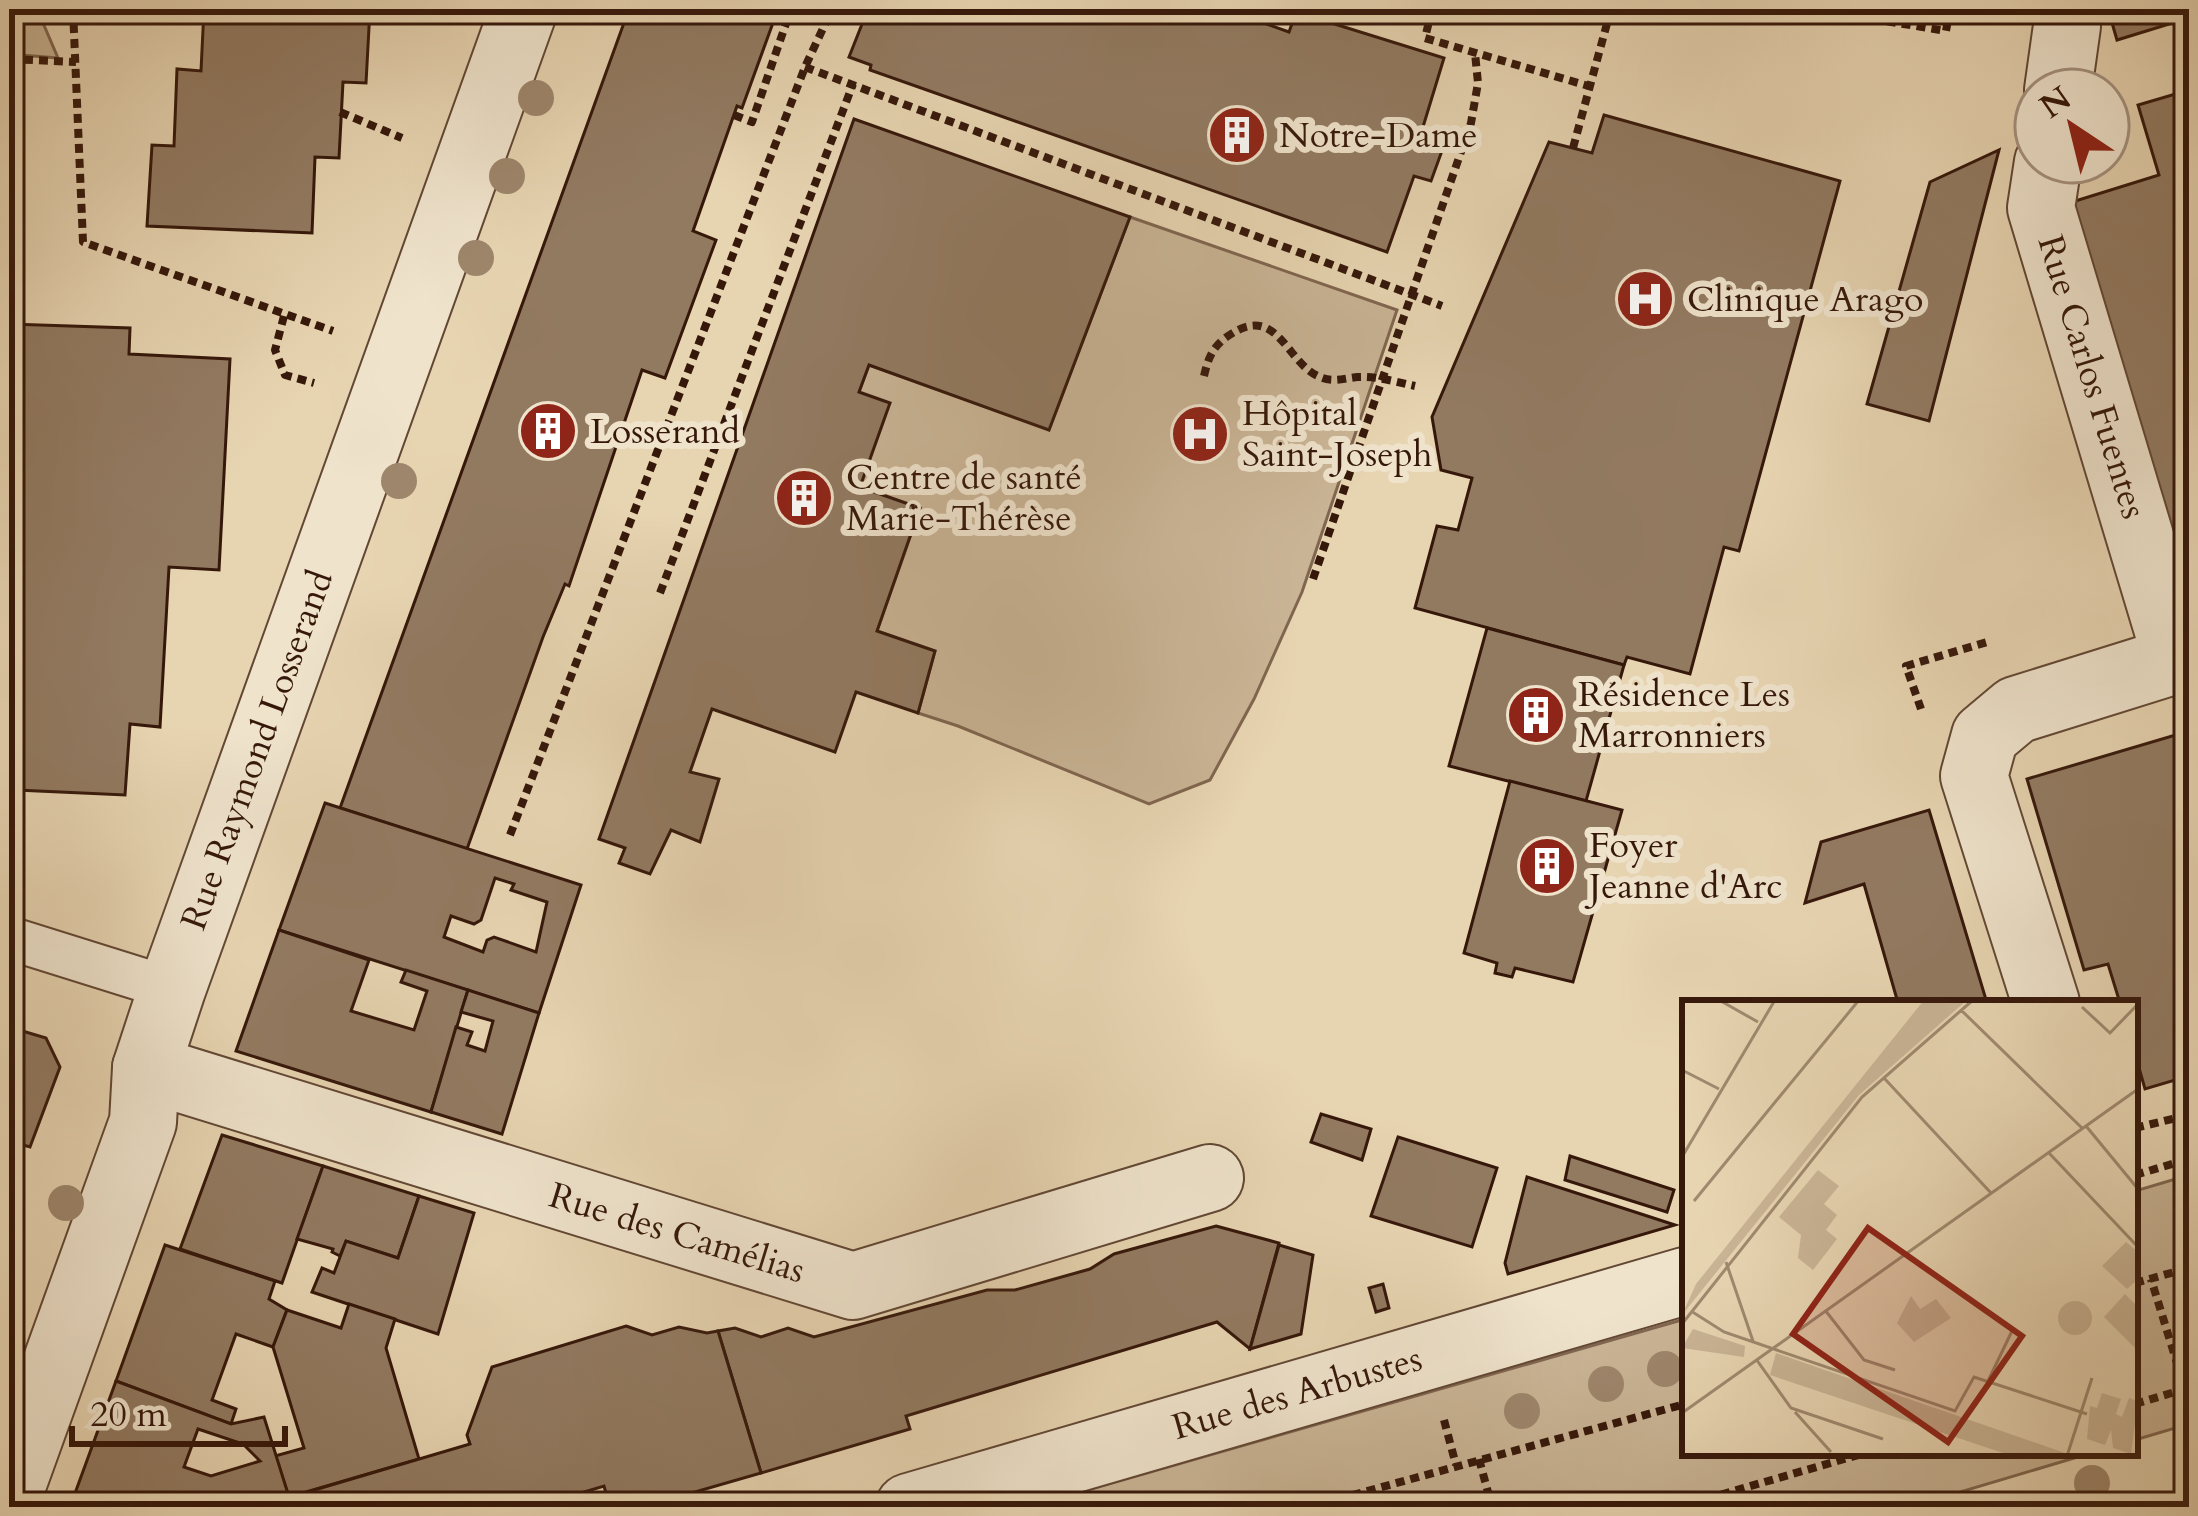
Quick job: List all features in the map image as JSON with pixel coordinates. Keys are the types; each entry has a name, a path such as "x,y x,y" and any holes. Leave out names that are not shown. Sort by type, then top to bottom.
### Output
{"street":[{"name":"Rue Raymond Losserand","path":"9,1495 143,1122 146,1068 172,989 524,9"},
{"path":"2061,66 2067,26"},
{"name":"Rue Carlos Fuentes","path":"2044,186 2041,208 2183,658"},
{"path":"2045,1000 1974,776 1984,736 2016,710 2183,658"},
{"name":"Rue des Camélias","path":"146,1068 853,1286 1210,1178"},
{"name":"Rue des Arbustes","path":"909,1507 1682,1282"}],"lane":[{"path":"9,938 172,989"}],"path":[{"path":"74,9 83,242 333,331"},
{"path":"734,115 752,122 795,9 811,14 813,9"},
{"path":"510,835 832,9"},
{"path":"1432,9 1425,38 1592,87"},
{"path":"1573,148 1611,9"},
{"path":"1813,9 1946,31 1950,9"},
{"path":"1312,579 1472,122 1478,83 1475,53"},
{"path":"9,59 76,62"},
{"path":"806,67 1442,306"},
{"path":"659,593 853,84"},
{"path":"340,112 402,138"},
{"path":"284,316 275,350 285,375 314,383"},
{"path":"1204,376 1208,357 1220,342 1237,330 1259,326 1275,332 1322,379 1415,386"},
{"path":"2138,1127 2189,1115"},
{"path":"2138,1174 2189,1159"},
{"path":"2138,1282 2189,1268"},
{"path":"2138,1403 2186,1389 2150,1279"},
{"path":"1309,1507 1682,1405"},
{"path":"1678,1507 1855,1456"},
{"path":"1479,1459 1492,1507"}],"shaded area":[{"path":"9,9 37,9 58,58 9,54"},
{"path":"1130,217 1397,310 1302,592 1254,699 1210,780 1149,804 918,713 935,651 877,631 920,509 860,487 859,392 869,365 1049,429"},
{"path":"2189,1175 2189,1424 2138,1439 2138,1190"},
{"path":"1682,1320 1682,1456 2081,1456 1910,1507 1028,1507"}],"building":[{"path":"204,9 370,9 366,83 343,82 339,158 315,157 312,233 147,226 152,145 174,146 177,69 201,71"},
{"name":"Losserand","path":"629,9 778,9 742,108 737,106 693,231 716,240 665,378 642,370 569,586 565,584 543,637 467,849 340,808"},
{"name":"Notre-Dame","path":"868,9 1224,9 1289,32 1295,15 1325,21 1444,58 1419,140 1443,148 1431,181 1414,176 1387,252 870,70 871,65 849,57"},
{"path":"2108,9 2189,9 2189,18 2117,40"},
{"path":"2189,90 2189,552 2176,555 2072,202 2159,175 2138,105"},
{"name":"Clinique Arago","path":"1604,115 1840,181 1739,551 1724,547 1690,674 1627,657 1624,665 1415,608 1437,526 1458,530 1472,478 1441,470 1432,417 1549,142 1592,153"},
{"name":"Centre de santé Marie-Thérèse","path":"854,119 1130,217 1049,430 869,365 859,392 890,403 860,487 920,508 877,631 935,651 918,713 856,692 835,752 712,709 690,772 719,779 700,842 671,830 650,874 619,863 625,848 599,839"},
{"path":"1999,150 1929,421 1867,404 1930,182"},
{"path":"9,324 130,328 129,354 230,359 219,570 169,567 160,727 130,724 125,795 17,790 18,771 9,771"},
{"name":"Résidence Les Marronniers","path":"1487,628 1624,665 1586,801 1449,766"},
{"path":"2189,731 2189,1076 2145,1089 2138,1064 2138,1000 2119,1000 2108,964 2084,970 2027,779"},
{"name":"Foyer Jeanne d'Arc","path":"1510,781 1622,810 1573,982 1515,968 1512,977 1495,973 1497,963 1464,953"},
{"path":"325,803 581,885 539,1013 279,930","holes":["495,878 514,884 511,890 547,902 536,952 494,937 487,940 483,952 444,937 451,916 474,924 481,920"]},
{"path":"1929,810 1986,1000 1897,1000 1864,884 1805,903 1821,842"},
{"path":"279,930 369,960 351,1011 414,1030 427,991 401,982 406,970 468,990 431,1112 236,1051"},
{"path":"468,990 539,1013 502,1134 431,1112 456,1027 472,1032 467,1045 485,1051 493,1021 461,1012"},
{"path":"9,1027 46,1038 60,1067 30,1147 9,1141"},
{"path":"1321,1114 1371,1129 1362,1160 1311,1142"},
{"path":"222,1135 323,1166 282,1283 180,1249"},
{"path":"1398,1137 1497,1168 1472,1247 1371,1216"},
{"path":"1570,1156 1674,1190 1667,1212 1565,1180"},
{"path":"323,1166 419,1196 398,1258 346,1241 340,1256 333,1249 297,1239"},
{"path":"1527,1177 1675,1225 1508,1274 1505,1263"},
{"path":"419,1196 474,1213 438,1334 312,1292 322,1268 334,1273 346,1241 398,1258"},
{"path":"1216,1226 1279,1243 1250,1349 1217,1322 906,1416 910,1429 761,1473 718,1331 735,1328 761,1337 788,1328 814,1337 987,1290 1015,1290 1090,1269 1114,1254"},
{"path":"165,1245 275,1281 269,1299 287,1310 273,1347 236,1334 212,1400 236,1409 231,1424 116,1381"},
{"path":"1279,1245 1313,1255 1301,1334 1250,1349"},
{"path":"1383,1284 1389,1308 1376,1312 1369,1288"},
{"path":"349,1304 395,1319 386,1348 419,1459 289,1497 275,1456 304,1448 273,1347 287,1310 341,1328"},
{"path":"626,1326 652,1335 679,1327 718,1331 761,1473 643,1507 610,1507 604,1486 557,1500 559,1507 257,1507 470,1444 467,1435 492,1367"},
{"path":"116,1381 231,1424 264,1417 289,1497 257,1507 70,1507","holes":["198,1429 243,1444 260,1461 211,1476 184,1467"]}],"place":[{"name":"Notre-Dame","path":"1237,135"},
{"name":"Clinique Arago","path":"1645,299"},
{"name":"Losserand","path":"548,431"},
{"name":"Hôpital Saint-Joseph","path":"1200,434"},
{"name":"Centre de santé Marie-Thérèse","path":"804,498"},
{"name":"Résidence Les Marronniers","path":"1536,715"},
{"name":"Foyer Jeanne d'Arc","path":"1547,866"}]}
